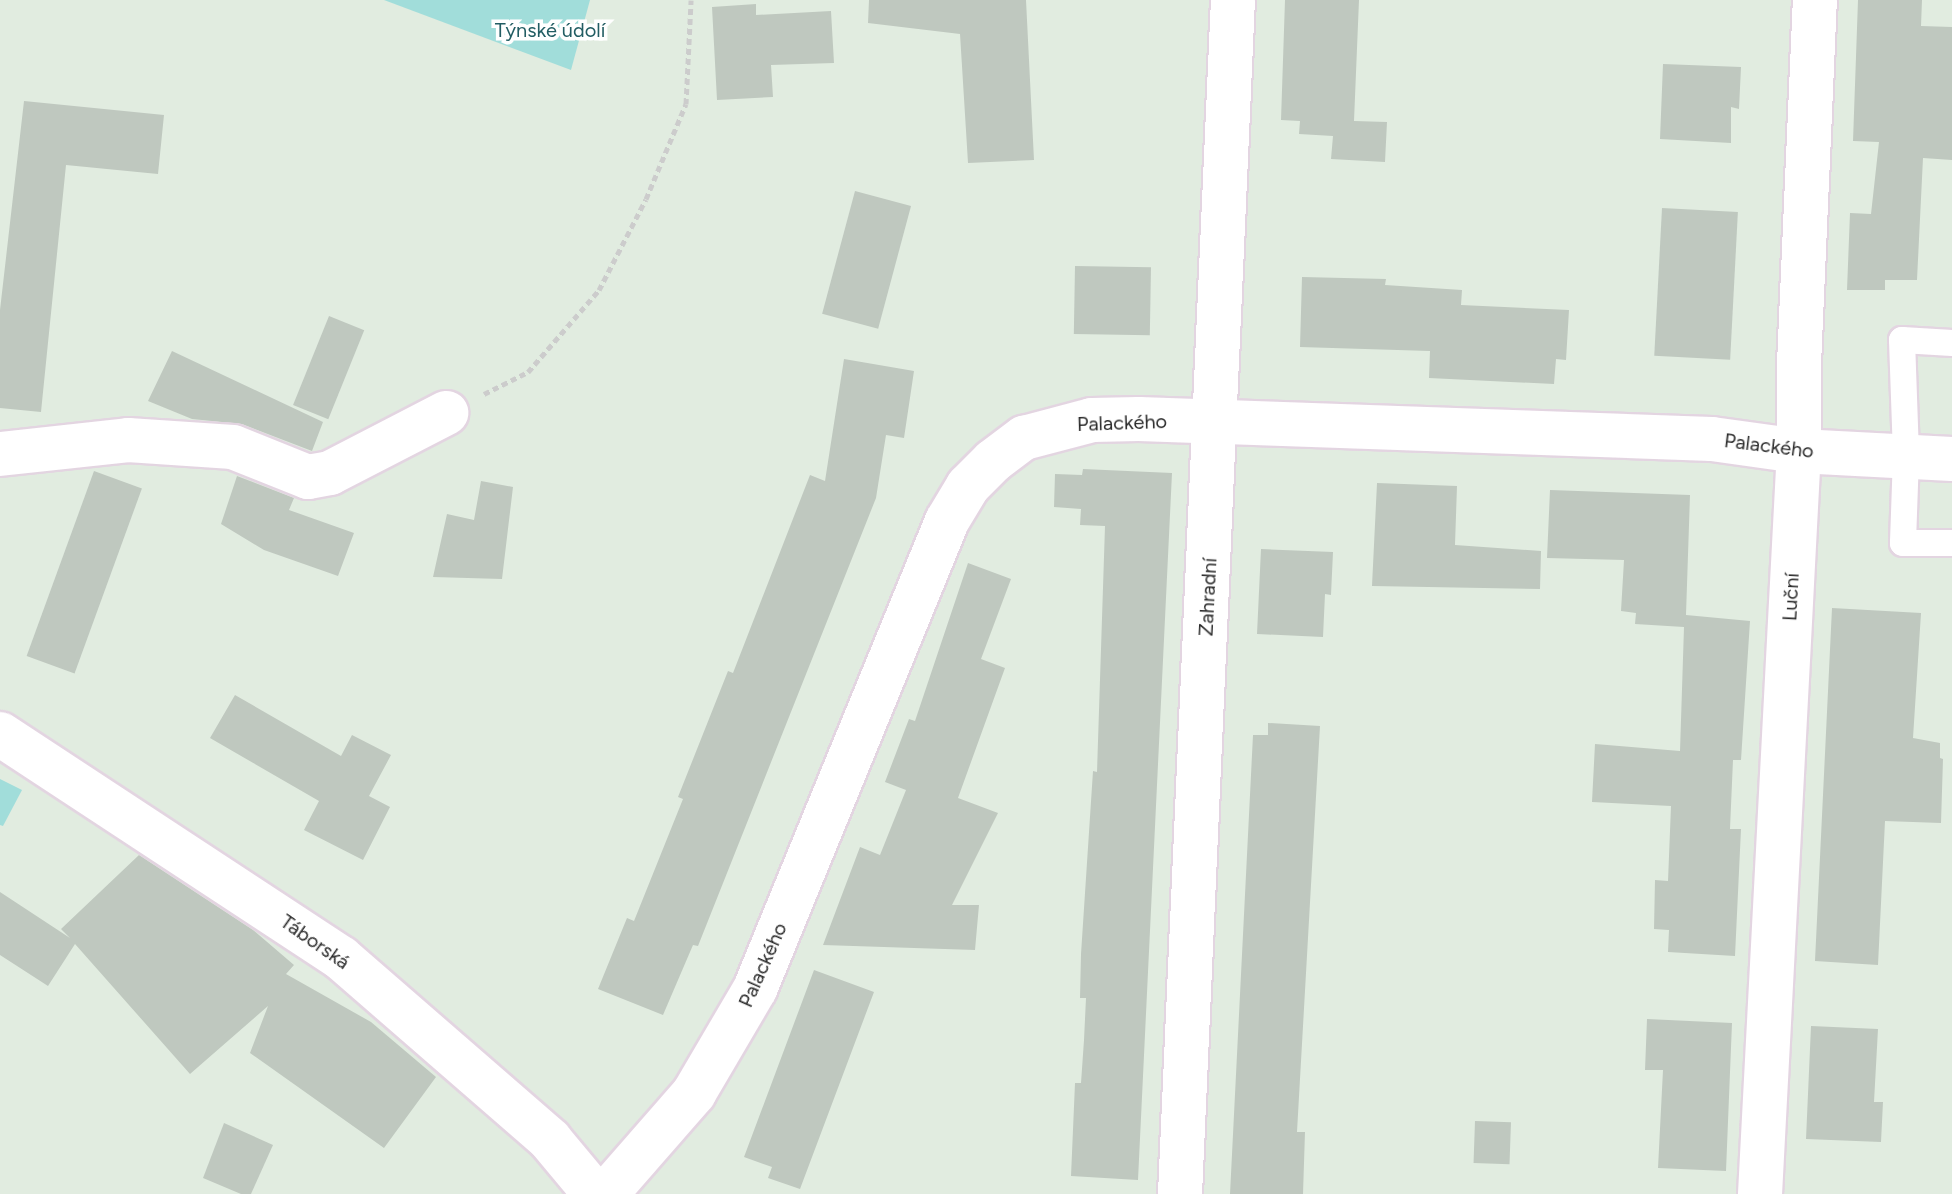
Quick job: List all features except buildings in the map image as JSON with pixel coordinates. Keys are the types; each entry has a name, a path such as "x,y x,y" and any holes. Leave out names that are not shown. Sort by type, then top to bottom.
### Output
{"street":[{"name":"Zahradní","path":"1180,1194 1233,0"},
{"name":"Luční","path":"1760,1194 1799,451 1799,364 1815,0"},
{"path":"0,454 128,440 233,447 308,477 330,473 446,413"},
{"name":"Palackého","path":"606,1194 694,1093 755,989 947,521 968,486 1024,438 1049,428 1092,420 1216,422 1712,439 1799,451 1952,459"},
{"name":"Táborská","path":"0,734 341,958 550,1140 595,1194"}],"lane":[{"path":"1952,343 1902,340 1906,456 1903,543 1952,543"}],"path":[{"path":"446,413 528,372 599,290 646,199 686,104 691,0"}],"green space":[{"name":"Týnské údolí","path":"384,0 590,0 571,70"},
{"path":"0,779 22,790 3,826 0,825"}]}
